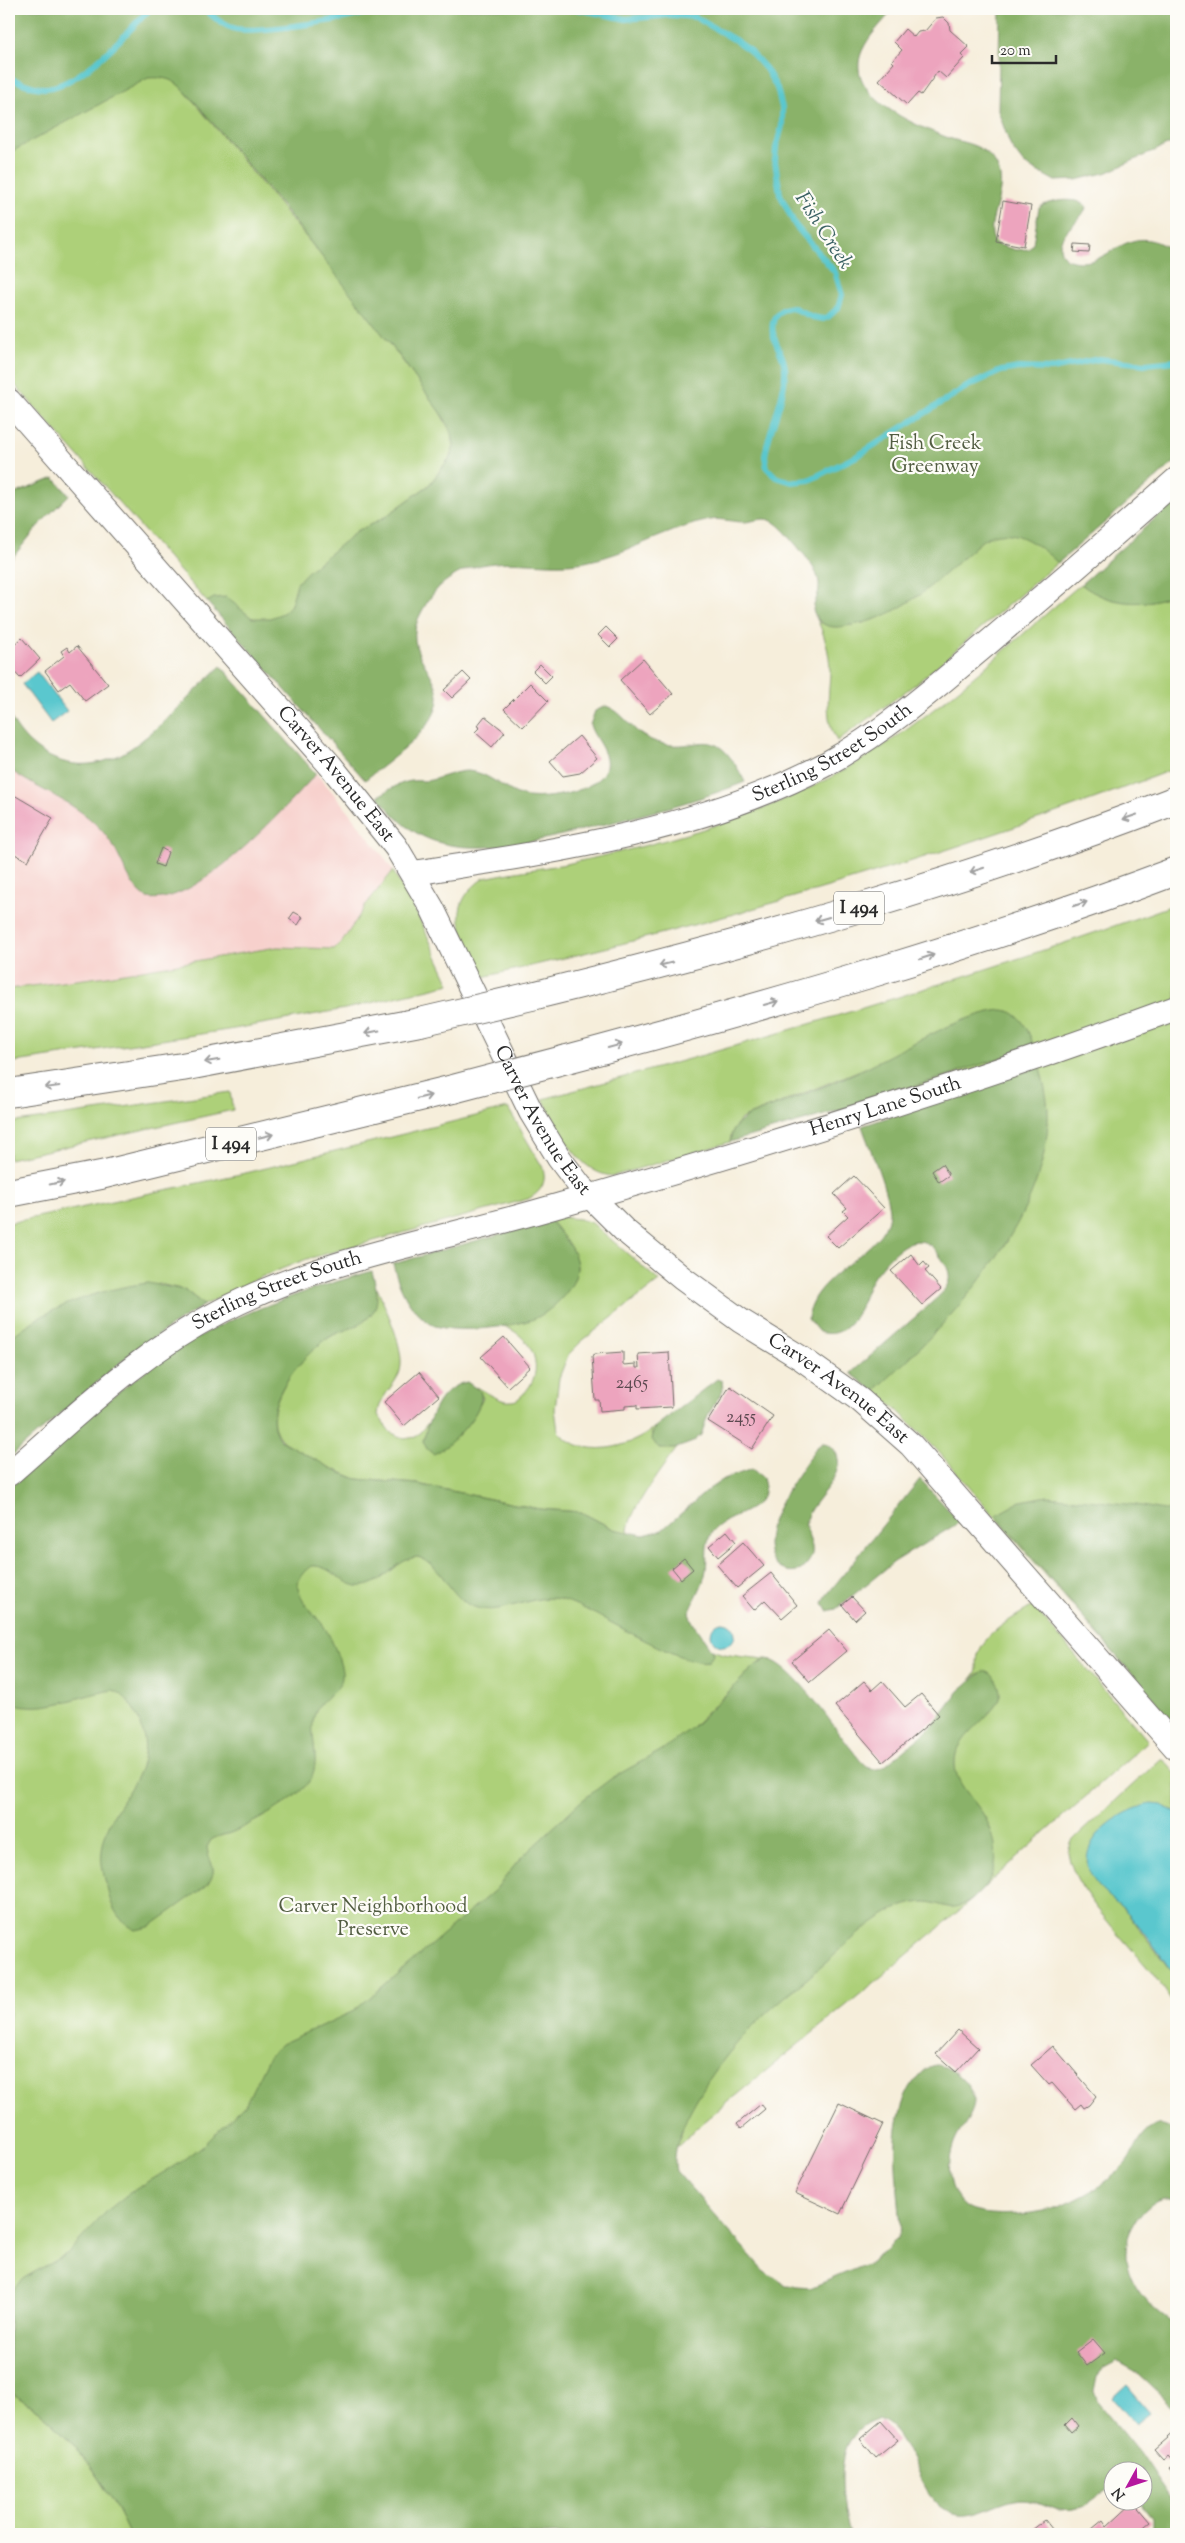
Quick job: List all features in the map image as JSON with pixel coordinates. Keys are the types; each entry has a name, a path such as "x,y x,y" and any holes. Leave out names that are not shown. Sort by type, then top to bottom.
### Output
{"highway":[{"name":"I 494","path":"9,1093 100,1081 313,1044 420,1022 695,956 877,903 1008,860 1176,800"},
{"name":"I 494","path":"9,1193 101,1175 568,1059 892,968 976,942 1176,871"}],"street":[{"name":"Carver Avenue East","path":"9,401 346,783 389,837 413,873 437,916 537,1123 559,1158 590,1196 632,1236 682,1278 741,1320 830,1378 886,1422 911,1445 977,1518 1176,1748"},
{"name":"Sterling Street South","path":"413,873 557,851 653,828 753,796 826,764 879,730 943,681 1176,480"},
{"name":"Henry Lane South","path":"590,1196 858,1116 1066,1048 1176,1008"},
{"name":"Sterling Street South","path":"9,1474 141,1360 189,1329 235,1304 282,1284 337,1266 590,1196"}],"shaded area":[{"path":"267,717 340,801 383,856 399,880 431,943 9,1045 9,746 143,825"}],"green space":[{"name":"Fish Creek Greenway","path":"9,9 812,29 1176,461 917,683 837,741 829,716 830,672 828,650 815,615 820,623 865,623 580,286 167,78 179,85 195,103 349,289 437,407 452,434 454,446 450,457 429,485 385,517 356,532 280,615 266,619 252,618 224,599 214,599 207,602 9,378"},
{"name":"Fish Creek Greenway","path":"9,9 894,9 872,34 862,51 859,67 863,82 872,95 901,116 933,132 977,147 988,154 993,160 999,171 1001,182 992,226 992,236 996,244 1016,250 1029,249 1033,243 1039,208 1048,203 1078,201 1083,203 1086,208 1062,238 1061,251 1066,259 1081,262 1095,260 1118,247 1143,239 1158,242 1176,253 1176,461 1058,563 1032,542 1023,538 1014,535 994,535 983,540 936,581 904,605 886,615 867,622 846,626 830,626 818,620 813,610 819,588 817,574 804,554 785,531 767,519 744,522 719,519 710,520 679,529 617,553 585,562 547,564 511,562 475,567 458,574 440,586 422,611 416,627 415,640 418,653 436,685 438,697 436,709 431,719 405,748 365,780 207,602 214,598 226,597 252,618 270,618 283,613 291,605 297,583 306,573 356,532 385,517 429,485 450,458 454,446 452,434 446,421 401,358 287,212 196,103 175,83 164,78 148,78 9,153"},
{"path":"1000,9 1176,9 1176,141 1108,172 1076,180 1055,181 1024,164 1011,147 998,111"},
{"path":"54,478 69,495 39,525 9,562 9,496"},
{"path":"1176,500 1176,592 1153,601 1127,602 1103,596 1081,584"},
{"path":"1081,584 1103,596 1127,602 1152,601 1176,592 1176,768 1006,830 834,885 659,934 483,977 464,937 460,913 463,901 471,889 484,878 566,864 698,831 763,808 824,781 893,739 926,715 989,664"},
{"path":"221,666 316,774 284,809 239,852 214,872 190,887 167,897 147,898 135,887 110,841 100,828 63,800 9,769 9,714 27,740 52,758 66,763 97,763 113,758 140,742 169,717"},
{"path":"606,706 618,712 638,732 649,739 666,744 680,745 703,742 712,743 722,749 733,761 745,782 676,805 567,834 524,843 481,847 441,843 422,836 398,819 378,796 408,782 429,781 463,771 483,774 523,796 546,797 560,795 588,786 599,779 605,770 605,755 590,725 595,711"},
{"path":"393,871 418,916 450,984 345,1009 234,1029 9,1063 9,989 107,976 277,947 334,949 342,942 368,902"},
{"path":"1176,904 1176,1725 937,1450 895,1408 853,1375 1008,1241 875,1064 741,1119 731,1135 730,1142 613,1176 600,1173 589,1167 579,1158 562,1135 543,1099 703,1055 941,984"},
{"path":"1003,1010 1015,1014 1019,1018 1027,1029 1034,1047 845,1109 730,1142 733,1129 746,1117 845,1077 949,1026 969,1018"},
{"path":"1040,1067 1046,1094 1048,1120 1043,1159 1030,1197 1011,1234 988,1270 932,1335 874,1391 851,1373 938,1297 946,1287 949,1278 945,1264 930,1245 921,1241 913,1242 896,1252 880,1268 870,1282 856,1315 844,1329 834,1333 819,1332 808,1319 811,1303 820,1290 875,1241 885,1228 889,1214 883,1183 862,1126"},
{"path":"230,1092 233,1110 9,1159 9,1123"},
{"path":"508,1108 543,1168 544,1178 542,1186 540,1190 528,1199 307,1259 261,1277 204,1305 185,1290 160,1284 84,1299 35,1320 9,1339 9,1223 250,1172"},
{"name":"Carver Neighborhood Preserve","path":"561,1217 592,1223 659,1281 582,1341 568,1355 559,1378 555,1409 558,1431 568,1440 579,1446 606,1448 620,1446 645,1435 655,1427 651,1435 674,1449 678,1447 635,1510 628,1530 632,1534 613,1529 581,1512 539,1509 417,1484 357,1479 317,1462 702,1661 707,1662 713,1653 712,1650 772,1660 762,1661 755,1666 691,1728 873,1781 994,1678 979,1673 970,1680 976,1672 979,1652 983,1644 1002,1625 1033,1606 1148,1741 981,1890 992,1876 944,1906 962,1905 974,1898 875,1982 703,2122 675,2149 683,2128 9,2353 9,1488 291,1447 278,1436 274,1421 275,1405 282,1389 293,1372 318,1346 335,1334 368,1318 373,1312 377,1288 398,1343 401,1365 399,1374 383,1398 378,1415 390,1432 404,1439 416,1437 428,1423 423,1443 439,1451 467,1425 483,1398 477,1387 498,1399 512,1401 516,1400 527,1390 533,1380 535,1361 527,1342 510,1329 500,1325 520,1322 545,1311 559,1299 572,1282 577,1270 574,1254 550,1220"},
{"path":"550,1220 574,1253 577,1266 576,1274 569,1289 557,1303 536,1318 499,1327 453,1329 440,1327 431,1324 417,1312 406,1297 398,1281 393,1264"},
{"path":"372,1271 377,1297 373,1312 364,1322 328,1338 317,1346 295,1369 285,1383 274,1413 274,1427 280,1440 336,1471 357,1479 417,1484 539,1509 581,1512 613,1529 644,1535 662,1530 709,1489 724,1479 752,1469 763,1478 765,1489 762,1498 747,1511 727,1520 712,1532 707,1546 705,1576 689,1613 694,1625 713,1655 709,1661 696,1661 679,1656 577,1605 563,1600 541,1599 496,1609 474,1607 458,1597 434,1567 418,1557 411,1558 378,1580 364,1586 350,1584 325,1569 311,1566 303,1574 298,1589 305,1604 323,1625 328,1634 337,1653 342,1673 339,1686 324,1700 315,1713 313,1731 315,1766 313,1775 301,1790 274,1810 254,1822 211,1840 207,1847 213,1871 210,1881 205,1887 149,1927 136,1930 125,1924 117,1915 112,1904 103,1872 102,1851 106,1832 140,1769 144,1753 143,1735 132,1706 123,1696 113,1690 48,1705 22,1705 9,1702 9,1488 109,1400 169,1354 196,1338 253,1311 313,1289"},
{"path":"148,1283 185,1290 204,1305 136,1349 9,1458 9,1339 40,1318 74,1301 111,1290"},
{"path":"717,1379 722,1381 723,1390 708,1415 701,1435 693,1442 674,1449 659,1449 651,1438 655,1427"},
{"path":"467,1382 480,1391 479,1407 457,1437 440,1451 433,1454 427,1449 423,1441 437,1404 449,1390"},
{"path":"822,1443 830,1445 835,1451 838,1460 837,1469 828,1487 814,1504 806,1520 807,1533 812,1550 808,1563 801,1570 791,1572 776,1565 769,1553 768,1538 772,1522 788,1489 815,1449"},
{"path":"920,1479 960,1522 894,1562 836,1609 827,1611 823,1603 826,1596"},
{"path":"1048,1496 1136,1505 1176,1512 1176,1725 996,1515 1021,1501"},
{"path":"767,1659 777,1663 789,1672 801,1684 860,1761 871,1769 885,1766 932,1727 959,1691 983,1671 991,1674 997,1681 1000,1699 959,1747 955,1764 959,1780 983,1814 991,1830 996,1857 995,1866 984,1887 971,1900 960,1906 948,1907 929,1902 917,1903 898,1908 873,1922 759,2020 716,2069 702,2090 680,2133 675,2153 676,2171 763,2270 786,2286 810,2288 869,2263 889,2248 897,2238 901,2227 896,2170 897,2132 900,2114 906,2096 915,2080 927,2068 936,2065 951,2070 965,2082 974,2097 970,2116 953,2147 950,2166 950,2176 955,2194 960,2202 973,2211 991,2214 1022,2214 1049,2210 1074,2201 1098,2187 1118,2171 1126,2163 1148,2130 1159,2125 1168,2126 1176,2132 1176,2199 1166,2198 1158,2200 1143,2212 1132,2228 1127,2244 1126,2259 1130,2275 1138,2290 1161,2315 1176,2325 1176,2409 1135,2371 1117,2361 1104,2368 1097,2376 1094,2391 1098,2403 1144,2460 1102,2460 1102,2493 1084,2506 1073,2510 1065,2511 1023,2499 1006,2502 972,2514 955,2514 946,2511 936,2502 919,2476 897,2433 888,2424 877,2419 862,2426 852,2438 845,2452 842,2468 842,2485 850,2534 129,2534 107,2492 65,2435 29,2404 9,2392 9,2291 24,2278 68,2253 108,2210 128,2194 184,2160 205,2144 245,2105 268,2058 281,2044 354,2011 495,1890 519,1860 580,1802 612,1778 662,1750 694,1726 755,1666"},
{"path":"1162,1758 1176,1774 1176,1813 1172,1810 1091,1846 1089,1868 1100,1887 1128,1913 1176,1978 1176,2009 1165,1990 1099,1911 1084,1890 1073,1871 1068,1852 1072,1841 1079,1834"},
{"path":"9,2392 29,2404 65,2435 107,2492 129,2534 9,2534"},
{"path":"1152,2472 1176,2509 1176,2534 1148,2534 1152,2527 1152,2518 1145,2510 1152,2510"}],"water":[{"path":"37,672 67,711 51,723 22,684"},
{"path":"723,1622 728,1623 734,1629 734,1639 728,1645 723,1646 718,1645 712,1639 711,1634 712,1629 718,1623"},
{"path":"1152,1804 1162,1805 1176,1813 1176,1978 1135,1921 1094,1881 1087,1862 1089,1850 1095,1838 1104,1828 1128,1812"},
{"path":"1126,2385 1150,2413 1136,2424 1113,2397"}],"building":[{"path":"943,17 949,23 950,30 969,47 961,55 964,58 946,78 938,71 921,95 918,93 907,105 879,80 894,63 892,61 902,50 894,42 905,29 914,37 918,32 925,31 936,18"},
{"path":"1003,201 1031,206 1024,246 996,241"},
{"path":"1075,244 1090,245 1089,253 1074,252"},
{"path":"606,627 618,639 610,647 598,635"},
{"path":"22,638 40,659 20,678 9,666 9,650"},
{"path":"77,646 108,684 85,701 70,682 59,690 45,671 64,656 61,651 67,647 70,652"},
{"path":"643,659 673,694 650,714 620,680"},
{"path":"540,664 552,676 545,683 533,671"},
{"path":"463,672 471,680 452,698 444,690"},
{"path":"530,683 548,701 523,727 504,709"},
{"path":"485,716 505,732 492,747 475,732 480,727 477,726"},
{"path":"579,736 597,758 580,773 563,776 550,761"},
{"path":"9,792 53,818 28,861 9,851"},
{"path":"161,848 168,852 163,867 155,864"},
{"path":"294,912 303,917 298,925 289,919"},
{"path":"942,1164 949,1175 939,1182 932,1171"},
{"path":"854,1176 884,1208 838,1248 826,1236 848,1216 843,1211 847,1208 834,1194"},
{"path":"911,1254 920,1266 924,1262 929,1268 925,1271 941,1289 922,1305 891,1271"},
{"path":"504,1337 530,1367 508,1387 481,1357"},
{"path":"623,1352 623,1365 636,1364 636,1368 639,1368 638,1354 669,1352 672,1407 637,1409 637,1405 625,1406 625,1409 600,1411 599,1400 595,1400 592,1356 595,1354"},
{"path":"419,1372 439,1396 404,1426 384,1402"},
{"path":"730,1386 773,1416 752,1449 708,1421"},
{"path":"727,1531 736,1542 718,1557 709,1546"},
{"path":"743,1542 764,1566 737,1588 717,1565"},
{"path":"684,1558 693,1569 681,1579 672,1568"},
{"path":"771,1573 797,1605 782,1618 765,1600 754,1610 742,1596"},
{"path":"852,1597 865,1611 855,1620 842,1605"},
{"path":"829,1630 847,1651 810,1682 792,1661"},
{"path":"864,1681 872,1690 882,1681 905,1707 921,1694 939,1715 883,1762 835,1706"},
{"path":"958,2030 978,2048 956,2072 936,2054"},
{"path":"1053,2046 1096,2096 1084,2108 1081,2104 1075,2109 1052,2083 1049,2085 1031,2065"},
{"path":"839,2103 883,2124 840,2214 795,2193"},
{"path":"761,2104 765,2109 741,2129 737,2124"},
{"path":"1093,2339 1105,2353 1087,2366 1076,2352"},
{"path":"1072,2418 1078,2426 1071,2432 1065,2425"},
{"path":"881,2421 898,2440 876,2458 860,2439"},
{"path":"1176,2431 1176,2477 1169,2468 1175,2464 1168,2456 1163,2460 1154,2450"},
{"path":"1124,2510 1140,2510 1150,2522 1135,2534 1129,2534 1127,2531 1123,2534 1096,2534 1092,2529 1103,2520 1107,2526"},
{"path":"1045,2520 1056,2534 1035,2534 1032,2530"}],"waterway":[{"name":"Fish Creek","path":"9,78 41,88 60,85 88,68 116,44 150,9"},
{"name":"Fish Creek","path":"204,9 227,26 247,30 329,21 376,9"},
{"name":"Fish Creek","path":"577,9 626,19 670,15 695,17 749,50 766,69 777,88 782,108 782,126 776,148 775,161 780,194 795,225 835,272 842,295 838,308 823,319 812,317 792,307 786,308 774,319 773,335 783,360 785,374 782,395 765,456 767,468 776,477 792,482 809,480 857,456 968,386 1001,371 1019,368 1052,369 1099,359 1145,364 1176,361"}]}
